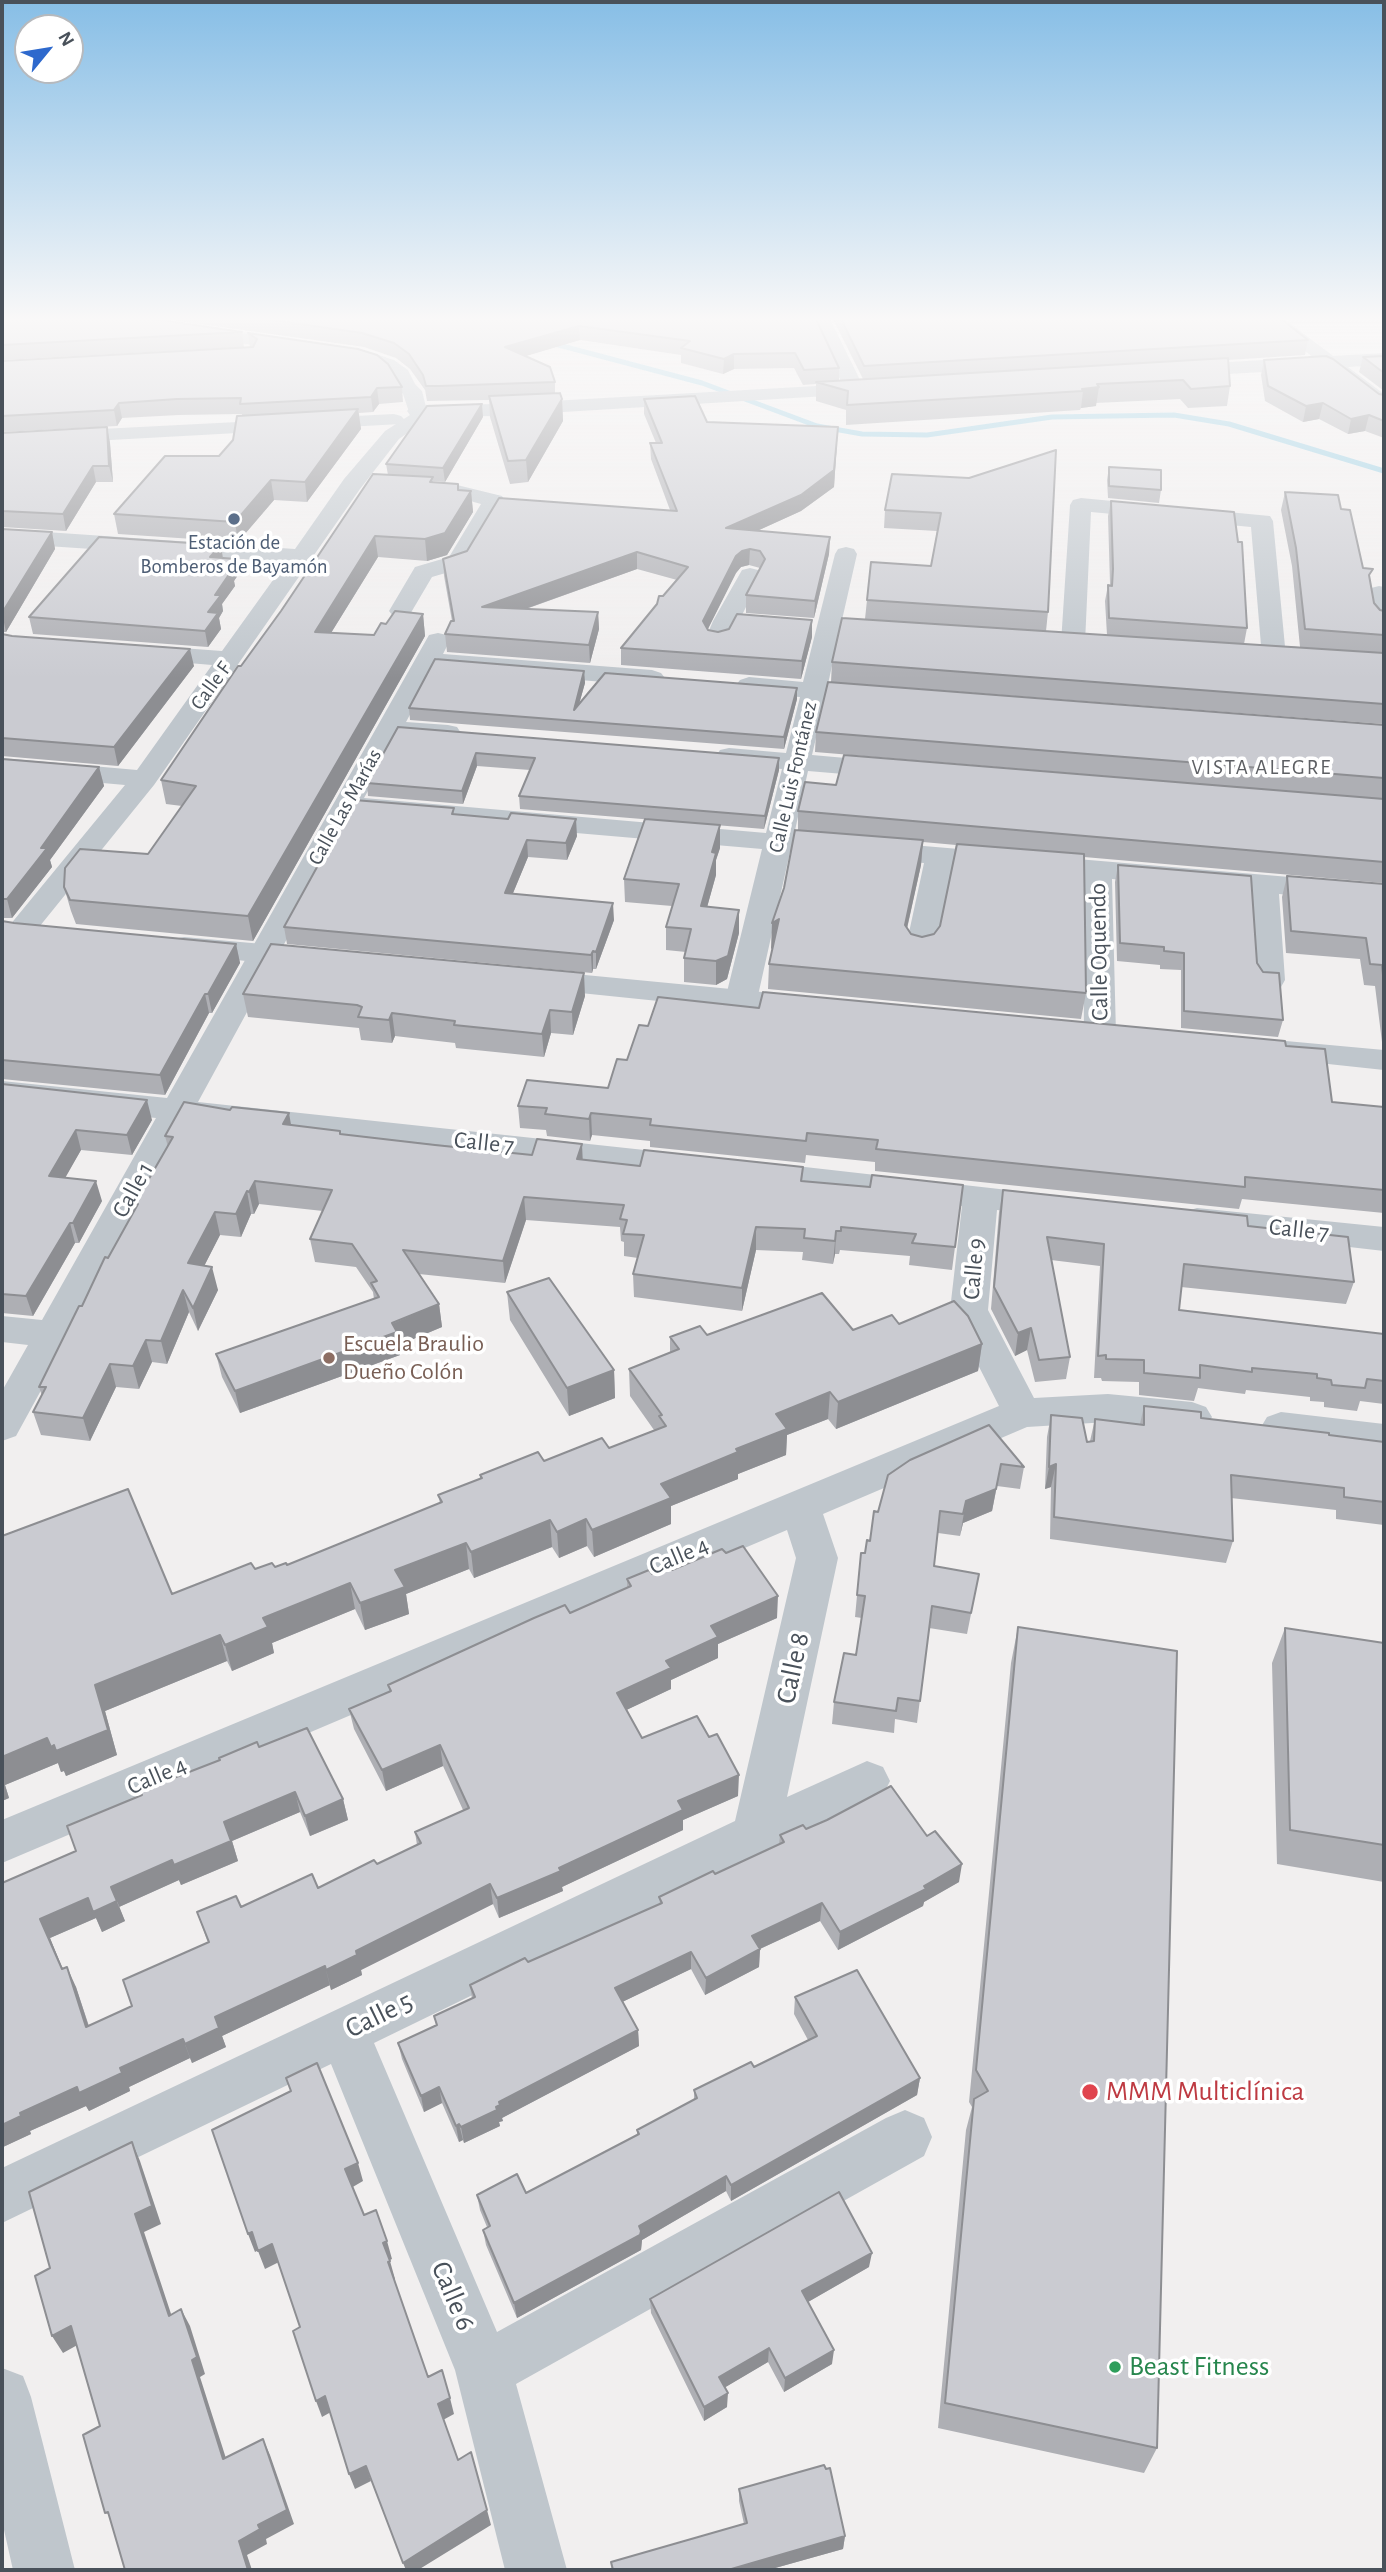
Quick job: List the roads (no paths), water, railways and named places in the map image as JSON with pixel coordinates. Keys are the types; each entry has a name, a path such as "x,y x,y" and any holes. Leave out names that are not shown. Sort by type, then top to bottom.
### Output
{"street":[{"name":"Calle F","path":"11,930 144,779 352,484 387,439"},
{"path":"352,484 378,486"},
{"path":"401,611 423,572 458,562 494,500 457,491 403,488"},
{"path":"1073,643 1081,505 1262,521 1274,657"},
{"path":"2,536 301,556"},
{"name":"Calle Luis Fontánez","path":"741,1000 846,554"},
{"path":"715,644 750,575"},
{"path":"1379,593 1384,621"},
{"path":"725,621 909,631"},
{"path":"1046,641 1100,645"},
{"name":"Calle Las Marías","path":"264,954 432,650 674,680"},
{"path":"123,651 230,659"},
{"path":"1247,655 1302,659"},
{"path":"729,684 896,697"},
{"path":"389,728 470,735"},
{"path":"701,754 919,772"},
{"path":"2,766 144,779"},
{"path":"346,804 1384,894"},
{"path":"920,951 940,856"},
{"name":"Calle Oquendo","path":"1097,869 1100,1033"},
{"path":"1264,883 1270,980"},
{"path":"11,930 61,935"},
{"path":"156,943 346,962"},
{"name":"Calle 1","path":"2,1426 264,954"},
{"path":"510,977 838,1009"},
{"path":"1249,1047 1384,1060"},
{"name":"Calle 7","path":"2,1091 1078,1207"},
{"name":"Calle 9","path":"981,1197 969,1310 1022,1413"},
{"name":"Calle 7","path":"1162,1216 1384,1239"},
{"path":"2,1329 53,1335"},
{"name":"Calle 4","path":"2,1842 1022,1413 1108,1408 1384,1439"},
{"name":"Calle 8","path":"756,1833 817,1558 799,1505"},
{"name":"Calle 5","path":"2,2196 867,1781"},
{"name":"Calle 6","path":"344,2032 484,2371 536,2570"},
{"path":"484,2371 905,2137"},
{"path":"2,2397 44,2570"}],"waterway":[{"path":"1279,439 1384,471"}],"place":[{"name":"Estación de Bomberos de Bayamón","path":"234,519"},
{"name":"Escuela Braulio Dueño Colón","path":"329,1358"},
{"name":"MMM Multiclínica","path":"1090,2092"},
{"name":"Beast Fitness","path":"1115,2367"}],"district":[{"name":"VISTA ALEGRE","path":"1262,768"}]}
